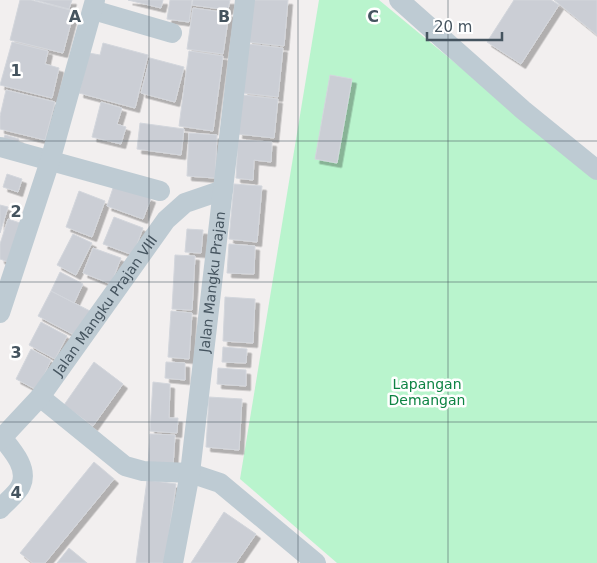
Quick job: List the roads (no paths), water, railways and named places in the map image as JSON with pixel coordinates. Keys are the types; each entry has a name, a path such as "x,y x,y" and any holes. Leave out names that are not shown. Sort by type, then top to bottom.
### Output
{"street":[{"name":"Jalan Mangku Prajan","path":"173,563 190,473 245,0"},
{"path":"400,0 523,110 597,170"},
{"path":"0,313 50,161 94,5 172,33"},
{"path":"0,147 160,191"},
{"name":"Jalan Mangku Prajan VIII","path":"1,437 40,398 166,220 185,203 223,190"},
{"path":"40,398 125,466 143,471 190,473 220,483 316,563"},
{"path":"0,509 21,485 23,475 20,462 1,437"}],"park label":[{"name":"Lapangan Demangan","path":"427,392"}]}
